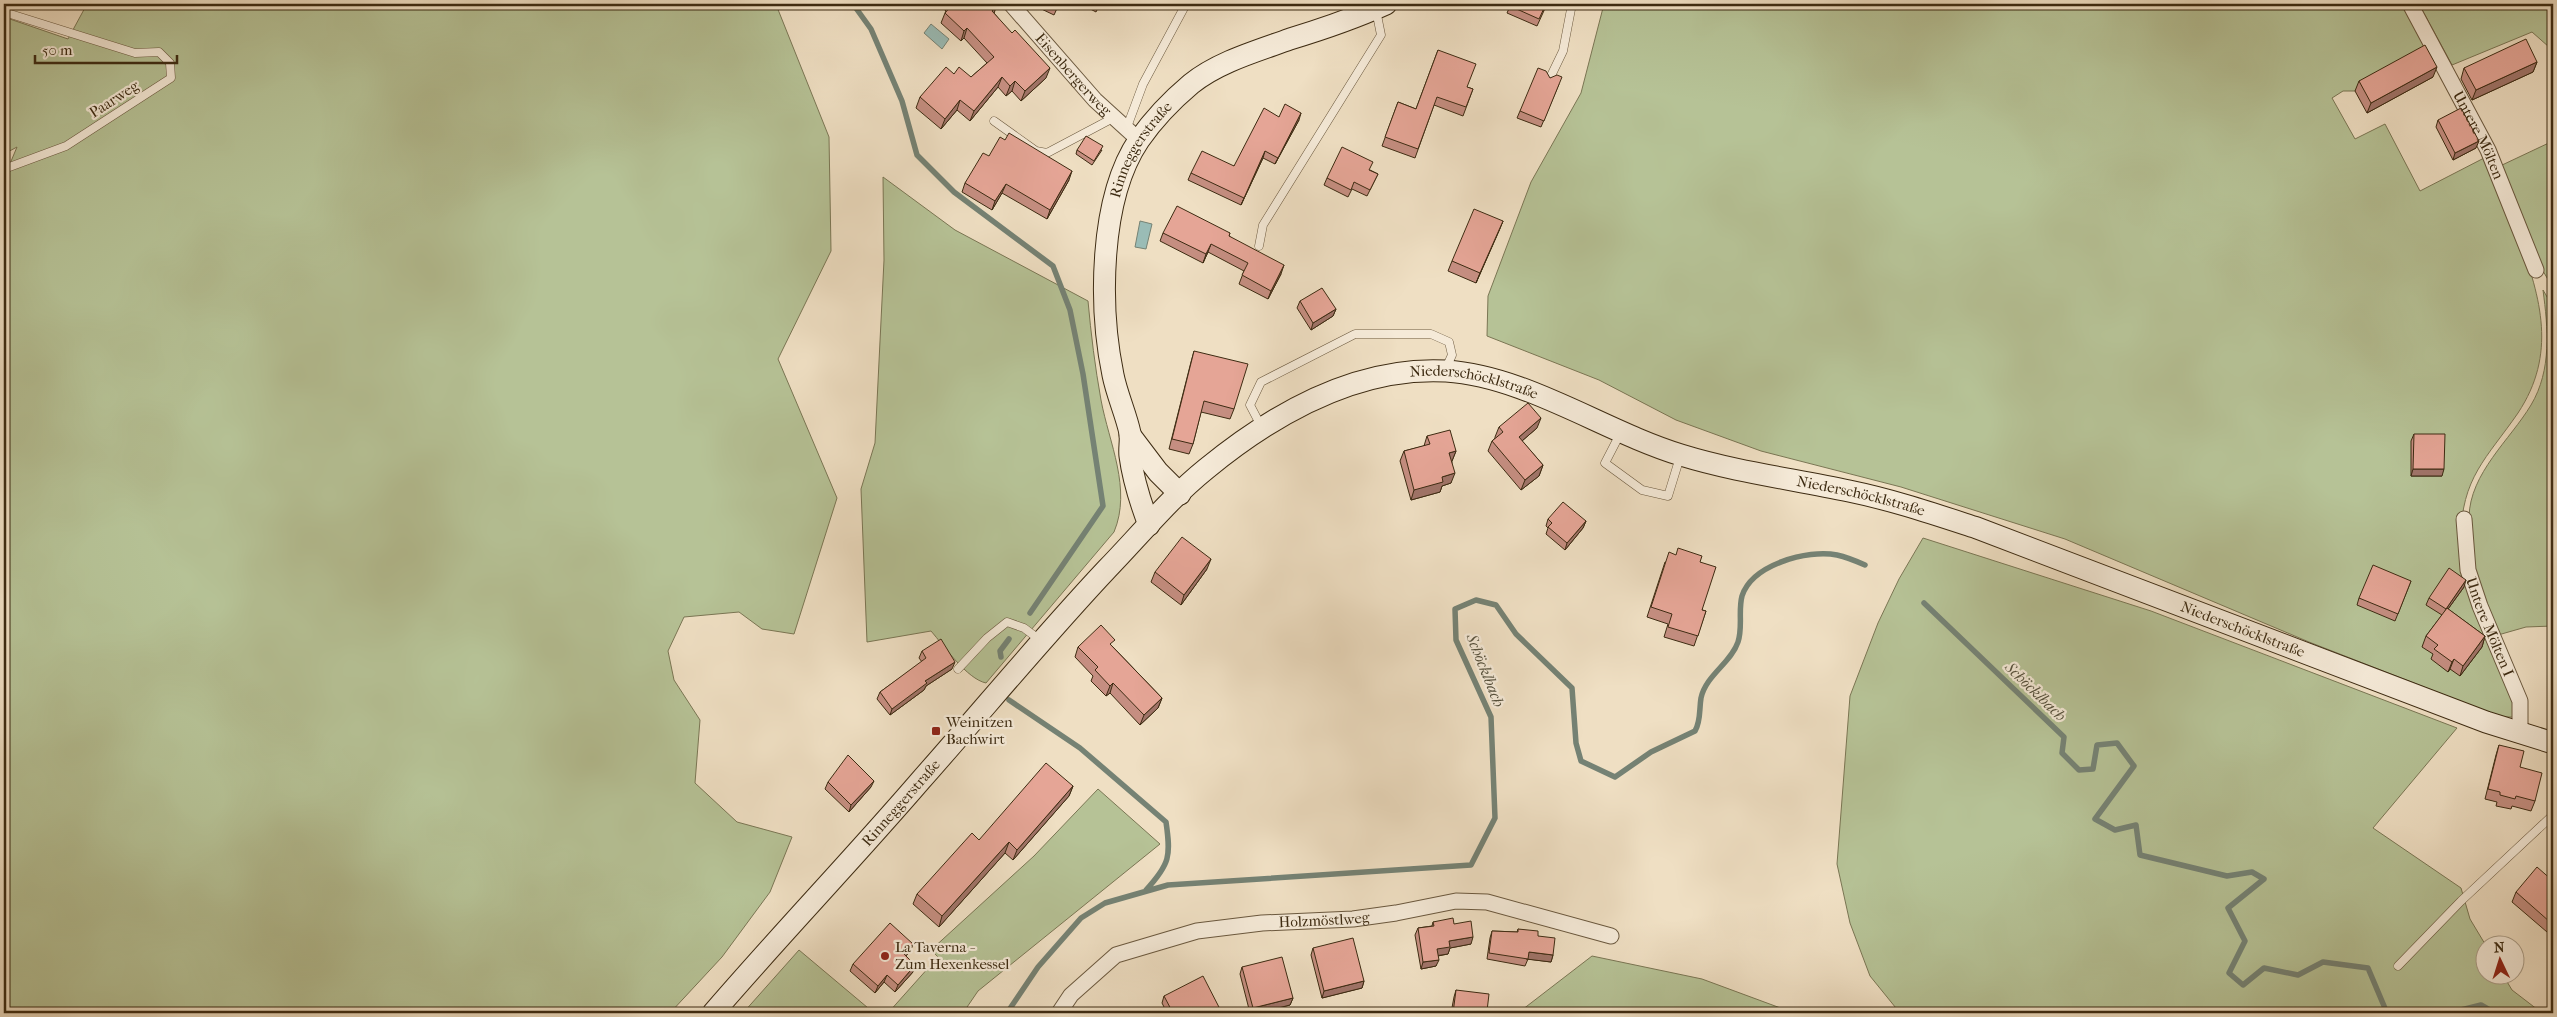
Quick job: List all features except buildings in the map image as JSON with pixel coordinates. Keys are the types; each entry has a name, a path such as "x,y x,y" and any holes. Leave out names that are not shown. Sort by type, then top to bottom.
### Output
{"main road":[{"name":"Rinneggerstraße","path":"1149,525 1130,455 1130,435 1113,376 1105,323 1103,286 1113,212 1133,134 1162,112 1192,84 1220,67 1255,51 1354,18 1381,6"},
{"name":"Niederschöcklstraße","path":"1180,494 1204,470 1262,428 1329,392 1361,380 1409,372 1445,371 1470,374 1520,388 1620,432 1680,455 1725,467 1905,504 1941,516 2520,734 2553,743"},
{"name":"Rinneggerstraße","path":"713,1013 918,785 1042,642 1149,525 1180,494 1158,472 1130,435"}],"street":[{"name":"Eisenbergerweg","path":"1010,4 1095,100 1133,134"},
{"name":"Untere Mölten","path":"2410,4 2488,150 2536,270"},
{"name":"Untere Mölten I","path":"2464,519 2468,570 2480,606 2520,701 2520,734"},
{"name":"Holzmöstlweg","path":"1059,1013 1071,996 1116,954 1198,931 1262,923 1353,919 1456,901 1487,902 1611,936"}],"lane":[{"name":"Rinneggerstraße","path":"1133,134 1143,84 1186,4"},
{"path":"1549,80 1563,51 1572,4"},
{"path":"1258,246 1263,225 1381,36 1381,6"},
{"name":"Paarweg","path":"4,12 135,53 159,52 170,63 172,78 66,146 4,169"},
{"path":"994,121 1036,151 1047,153 1114,117"},
{"path":"1262,428 1250,405 1261,382 1355,334 1431,334 1449,342 1452,355 1445,371"},
{"path":"1620,432 1605,463 1642,490 1668,496 1680,455"},
{"path":"958,669 987,638 1007,622 1024,628 1042,642"},
{"path":"2398,966 2461,902 2553,815"}],"green space":[{"path":"87,4 772,4 777,7 829,137 831,251 778,359 837,498 794,634 762,629 739,612 684,617 668,651 674,680 700,720 695,783 737,822 792,837 770,892 722,957 670,1013 4,1013 4,178 17,147 4,154 4,17 68,39"},
{"path":"1604,4 2405,4 2430,50 2355,91 2343,91 2332,98 2355,139 2385,124 2420,191 2486,157 2519,238 2534,283 2541,326 2541,348 2538,369 2530,391 2518,413 2486,457 2471,484 2462,517 2461,538 2511,684 2516,714 2512,717 2501,717 2309,642 2065,539 1901,487 1761,451 1676,420 1599,380 1487,336 1488,296 1531,182 1581,93"},
{"path":"2419,4 2553,4 2553,54 2549,47 2532,32 2452,65"},
{"path":"2553,141 2553,288 2543,271 2500,166"},
{"path":"883,177 955,230 1088,301 1101,400 1120,483 1119,516 1114,532 986,683 964,669 931,631 867,642 861,489 875,443 884,260"},
{"path":"2543,290 2553,307 2553,626 2526,627 2498,635 2482,592 2474,563 2469,533 2471,501 2484,471 2531,405 2538,392 2547,349"},
{"path":"1923,538 2151,611 2457,728 2373,828 2461,888 2470,919 2479,934 2474,934 2474,984 2508,984 2512,990 2542,1013 1900,1013 1870,976 1850,923 1837,864 1850,696 1878,623 1899,579"},
{"path":"1098,789 1160,844 978,991 963,1013 888,1013 938,957 931,950 1034,856"},
{"path":"799,950 874,1013 743,1013"},
{"path":"1592,956 1702,979 1794,1013 1518,1013"}],"water":[{"path":"931,24 949,39 942,49 924,33"},
{"path":"1140,221 1152,224 1146,249 1135,247"}],"waterway":[{"path":"853,4 871,29 902,101 917,155 954,192 1053,266 1070,310 1083,374 1103,506 1030,613"},
{"name":"Schöcklbach","path":"1007,1013 1038,967 1081,918 1105,903 1168,885 1471,865 1495,818 1491,717 1456,640 1455,609 1476,600 1496,605 1516,634 1572,688 1576,743 1581,761 1615,777 1651,752 1695,731 1704,690 1708,682 1735,649 1739,636 1742,596 1748,585 1757,576 1782,562 1796,557 1811,555 1837,555 1865,565"},
{"name":"Schöcklbach","path":"1924,603 2064,737 2062,753 2079,770 2093,769 2097,745 2117,743 2134,766 2095,819 2115,830 2136,825 2140,855 2227,876 2252,872 2264,879 2228,908 2245,941 2229,973 2243,985 2264,968 2298,975 2323,962 2368,968 2387,1013"},
{"path":"1001,657 1000,651 1009,639"},
{"path":"1009,700 1080,748 1166,822 1167,859 1160,873 1146,890"},
{"path":"2449,1013 2481,1005 2495,1013"}],"place":[{"name":"Weinitzen Bachwirt","path":"936,731"},
{"name":"La Taverna - Zum Hexenkessel","path":"885,956"}]}
